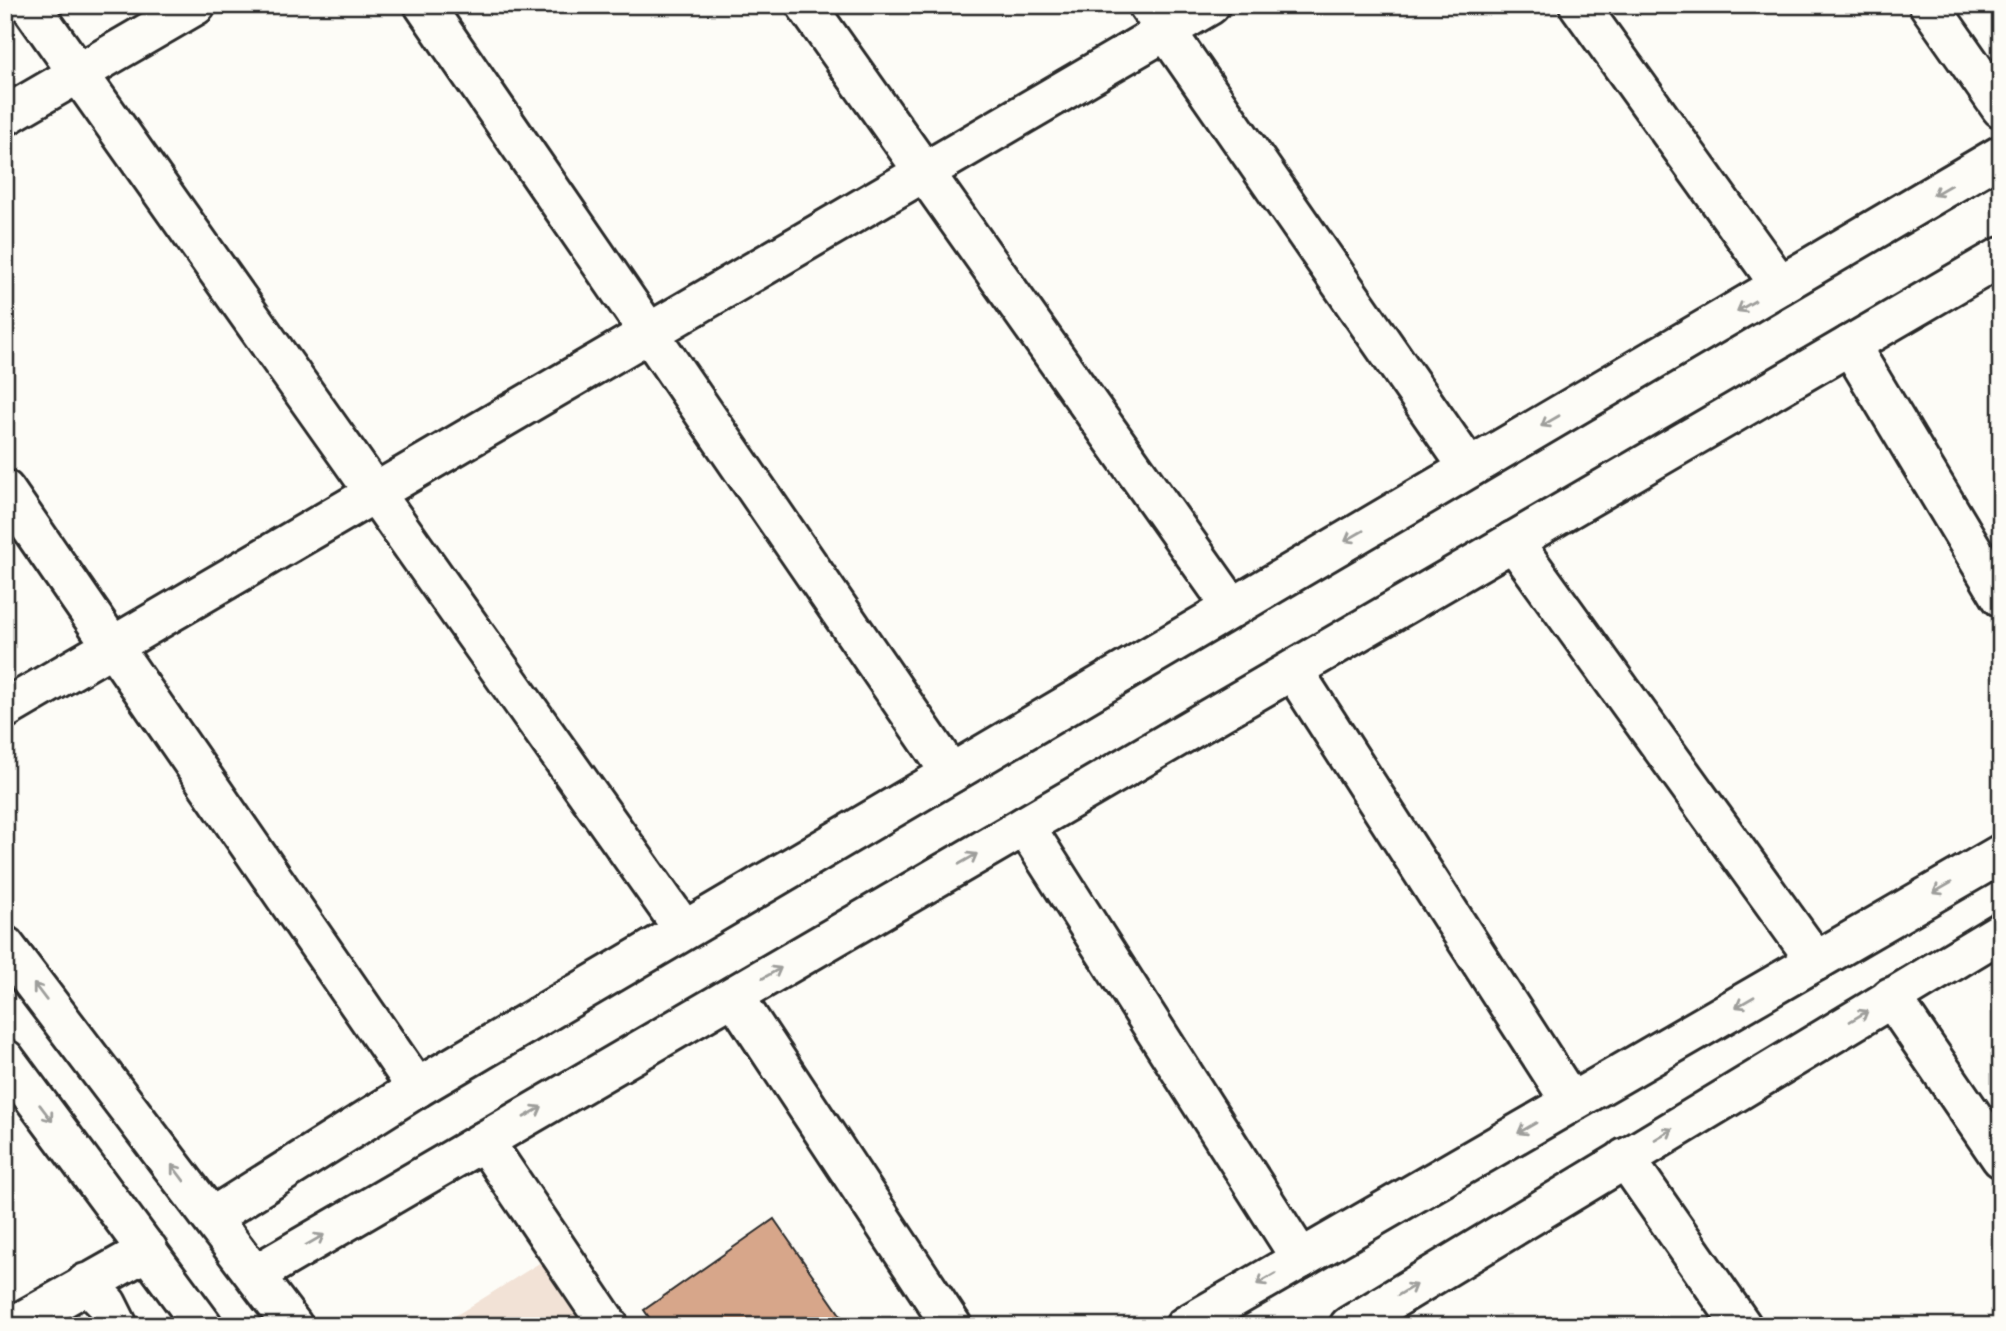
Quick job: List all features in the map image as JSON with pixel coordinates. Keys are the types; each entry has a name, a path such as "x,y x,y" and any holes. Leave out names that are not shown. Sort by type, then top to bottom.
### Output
{"street":[{"path":"30,5 684,930"},
{"path":"5,116 196,5"},
{"path":"424,5 951,773"},
{"path":"806,5 1232,607"},
{"path":"5,709 924,172 1157,18 1210,5"},
{"path":"1579,5 1780,285"},
{"path":"1928,5 2001,108"},
{"path":"1157,18 1469,468"},
{"path":"212,1217 416,1088 2001,155"},
{"path":"257,1274 2001,257"},
{"path":"1850,345 2001,597"},
{"path":"5,490 416,1088"},
{"path":"1513,541 1816,961"},
{"path":"1293,670 1571,1102"},
{"path":"1025,826 1301,1259"},
{"path":"1185,1326 2001,853"},
{"path":"1351,1325 2001,932"},
{"path":"5,946 257,1274 293,1326"},
{"path":"734,996 952,1326"},
{"path":"1891,997 2001,1158"},
{"path":"5,1059 148,1250 189,1322"},
{"path":"484,1141 609,1326"},
{"path":"1625,1158 1742,1326"},
{"path":"13,1326 148,1250"},
{"path":"86,1283 107,1304 118,1326"}],"shaded area":[{"path":"549,1257 593,1326 439,1326"}],"building":[{"path":"774,1219 848,1326 655,1326 644,1310"}]}
